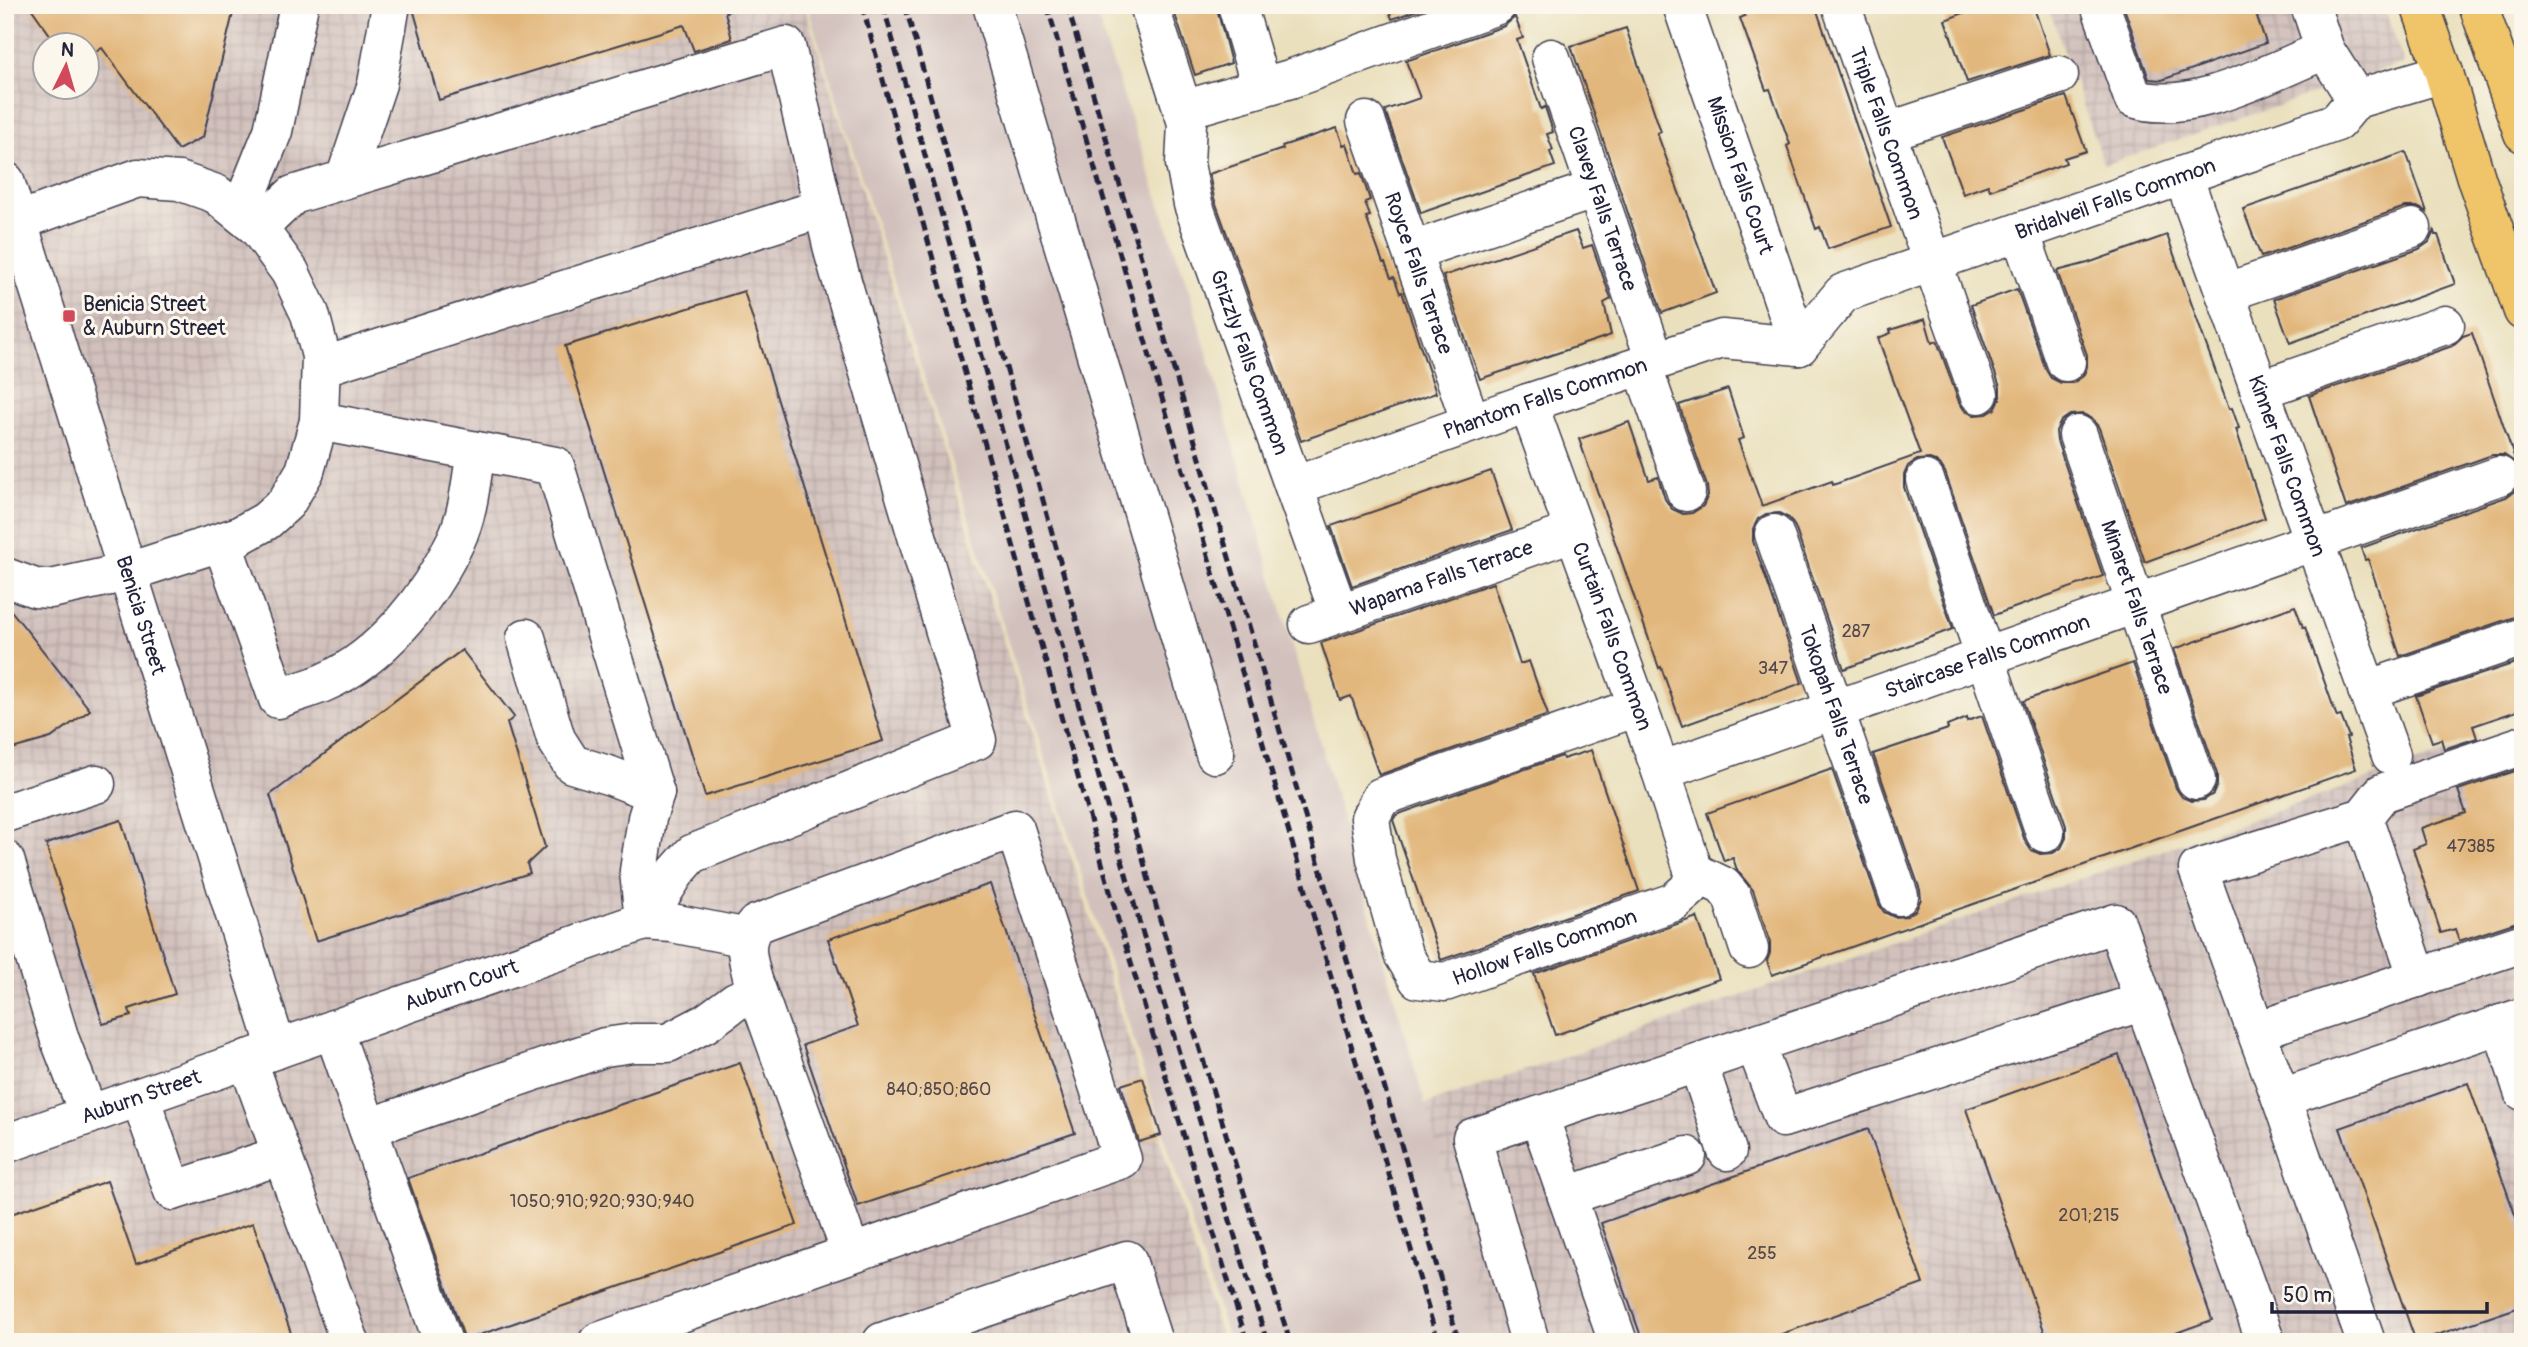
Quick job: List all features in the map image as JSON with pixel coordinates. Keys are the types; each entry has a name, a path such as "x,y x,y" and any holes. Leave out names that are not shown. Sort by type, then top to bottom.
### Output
{"main road":[{"path":"2420,5 2477,181 2523,311"},
{"path":"2478,5 2523,133"}],"street":[{"path":"249,220 273,131 299,5"},
{"path":"345,179 377,85 391,5"},
{"path":"992,5 1215,754"},
{"name":"Grizzly Falls Common","path":"1149,5 1187,123 1185,164 1192,204 1294,486 1324,618"},
{"path":"1237,5 1261,87"},
{"path":"1183,110 1261,87 1497,5"},
{"name":"Mission Falls Court","path":"1682,5 1799,346"},
{"name":"Triple Falls Common","path":"1841,5 1979,394"},
{"path":"2100,5 2133,98 2151,104 2180,102 2222,92 2325,50"},
{"path":"2310,5 2325,50 2356,99"},
{"path":"249,220 293,195 786,46 834,254 977,740 692,854 676,872 644,921"},
{"name":"Clavey Falls Terrace","path":"1550,58 1596,189 1686,492"},
{"name":"Bridalveil Falls Common","path":"1799,346 1843,293 2337,122 2356,99 2444,73"},
{"path":"1887,132 2059,75"},
{"name":"Royce Falls Terrace","path":"1366,121 1471,423"},
{"name":"Kinner Falls Common","path":"2183,176 2391,755"},
{"path":"5,577 35,588 51,589 128,572 240,536 266,521 286,503 305,471 319,421 321,367 321,356 310,314 290,272 249,220 216,194 179,180 138,178 12,224"},
{"name":"Benicia Street","path":"5,181 12,224 128,572 262,1054 282,1155 350,1342"},
{"path":"1412,251 1596,189"},
{"path":"321,367 823,208"},
{"path":"2225,293 2412,228"},
{"path":"2020,232 2066,362"},
{"path":"2260,390 2445,325"},
{"name":"Phantom Falls Common","path":"1294,486 1528,403 1722,339 1799,346"},
{"name":"Curtain Falls Common","path":"1528,403 1695,872"},
{"path":"319,421 555,466 655,793 647,818 639,871 644,921"},
{"name":"Minaret Falls Terrace","path":"2078,435 2196,780"},
{"path":"222,542 278,699 325,682 355,665 392,635 415,609 456,539 467,503 476,451"},
{"name":"Staircase Falls Common","path":"1661,771 2499,476"},
{"path":"1925,480 2045,833"},
{"name":"Wapama Falls Terrace","path":"1324,618 1573,532"},
{"name":"Tokopah Falls Terrace","path":"1774,534 1899,896"},
{"path":"2367,690 2523,637"},
{"path":"526,638 556,739 572,764 655,793"},
{"name":"Hollow Falls Common","path":"1637,707 1381,797 1370,818 1376,859 1404,954 1419,979 1445,982 1674,902 1690,888 1695,872"},
{"path":"2366,1342 2198,869 2363,817 2382,793 2523,745"},
{"path":"5,813 96,784"},
{"path":"2363,817 2418,978"},
{"path":"598,1342 1122,1159 1015,829 756,924 748,933 746,948 757,992 851,1253"},
{"path":"5,860 60,1041 89,1115"},
{"path":"1695,872 1723,886 1732,897 1749,949"},
{"path":"644,921 672,923 748,938"},
{"name":"Auburn Court","path":"262,1054 644,921"},
{"path":"1530,1342 1472,1138 2116,923 2266,1342"},
{"path":"2256,1031 2523,943"},
{"path":"368,1128 605,1046 668,1043 681,1038 736,1001 757,992"},
{"path":"1755,1044 1783,1118 2144,1001"},
{"path":"2281,1098 2512,1021 2523,1091"},
{"path":"333,1029 443,1342"},
{"name":"Auburn Street","path":"5,1144 262,1054"},
{"path":"1698,1063 1727,1151"},
{"path":"140,1097 173,1191 282,1155"},
{"path":"1539,1116 1618,1342"},
{"path":"1567,1196 1687,1156"},
{"path":"882,1342 1127,1260 1153,1342"}],"shaded area":[{"path":"5,5 804,5 1223,1342 5,1342"},
{"path":"807,5 1093,5 1190,294 1494,1342 1229,1342"},
{"path":"2048,5 2383,5 2404,63 2104,165"},
{"path":"2523,726 2523,1342 1494,1342 1425,1105"}],"building":[{"path":"29,5 235,5 203,137 178,150 102,48 102,32 48,32"},
{"path":"412,5 728,5 729,11 725,12 732,39 694,51 684,25 439,100"},
{"path":"1172,5 1216,5 1231,63 1195,75"},
{"path":"1387,5 1431,5 1392,19"},
{"path":"1742,5 1815,5 1891,227 1828,249 1820,227 1816,229 1787,146 1790,144 1770,89 1766,90 1740,18 1745,16"},
{"path":"1967,5 2033,5 2050,55 1967,82 1945,20 1969,11"},
{"path":"2123,5 2253,5 2266,43 2162,80 2149,79"},
{"path":"1515,17 1523,38 1517,40 1541,109 1545,107 1553,132 1547,134 1555,166 1421,213 1385,110 1420,98 1406,61 1504,26"},
{"path":"1626,28 1661,132 1657,133 1716,293 1662,313 1571,46"},
{"path":"2066,96 2086,151 2064,158 2066,163 1990,190 1988,185 1963,194 1942,137"},
{"path":"1337,128 1343,145 1347,144 1357,174 1361,173 1370,200 1365,202 1370,216 1366,217 1383,263 1391,278 1394,277 1400,293 1402,292 1436,393 1301,441 1214,198 1209,174"},
{"path":"2406,152 2427,212 2417,207 2405,207 2261,257 2243,209"},
{"path":"1576,231 1583,248 1592,245 1611,299 1604,303 1611,335 1480,379 1443,276"},
{"path":"2434,231 2435,235 2438,235 2455,284 2290,343 2274,299 2419,249 2429,242"},
{"path":"2167,235 2229,409 2232,408 2239,428 2236,429 2265,518 2145,562 2099,428 2093,419 2083,414 2070,415 2061,421 2056,431 2057,441 2103,576 1994,615 1945,472 1940,464 1930,459 1917,460 1908,466 1904,475 1904,487 1953,629 1844,669 1795,527 1789,518 1779,513 1766,514 1758,519 1753,529 1753,541 1802,683 1682,726 1579,439 1629,422 1649,480 1658,477 1665,499 1672,509 1683,514 1692,513 1703,506 1708,495 1707,486 1679,405 1728,389 1744,438 1738,440 1762,506 1832,481 1833,485 1920,454 1878,338 1891,333 1890,330 1925,319 1932,343 1937,341 1959,402 1965,411 1974,415 1987,414 1995,409 2000,399 2000,387 1971,305 2017,289 2046,370 2051,378 2061,383 2073,383 2083,376 2087,367 2087,355 2057,271"},
{"path":"744,291 883,741 705,796 565,346"},
{"path":"2472,333 2516,463 2504,455 2492,455 2346,507 2309,396 2452,346 2463,336"},
{"path":"1491,471 1512,530 1352,586 1331,526"},
{"path":"2520,477 2523,484 2523,614 2400,656 2368,559 2365,560 2361,548 2506,497 2516,490"},
{"path":"1493,583 1520,664 1529,661 1548,715 1379,775 1351,696 1340,700 1321,643"},
{"path":"5,603 90,710 51,738 5,751"},
{"path":"2295,606 2337,717 2341,716 2349,737 2346,738 2356,769 1772,975 1767,961 1770,942 1753,890 1737,870 1733,858 1724,861 1707,813 1832,769 1879,904 1884,912 1894,917 1907,916 1916,910 1921,899 1920,890 1873,754 1948,729 1947,726 1967,718 1967,721 1982,716 2025,841 2031,850 2040,854 2053,853 2061,848 2066,838 2066,826 2023,701 2133,663 2176,788 2182,797 2191,801 2204,800 2213,794 2217,785 2217,774 2174,649"},
{"path":"462,650 514,717 507,723 545,847 527,864 530,873 316,941 270,795"},
{"path":"2521,661 2523,709 2473,726 2477,738 2444,749 2441,739 2432,742 2416,696"},
{"path":"1591,750 1639,891 1441,960 1393,820 1396,815 1562,756 1563,759"},
{"path":"2523,768 2523,920 2459,941 2455,929 2441,933 2413,849 2426,844 2421,828 2466,813 2458,790"},
{"path":"121,820 175,994 129,1009 131,1016 103,1024 46,844"},
{"path":"990,884 1075,1133 858,1206 803,1045 858,1026 828,939"},
{"path":"1697,917 1719,979 1555,1035 1534,974"},
{"path":"2119,1055 2212,1320 2151,1342 2048,1342 1966,1109"},
{"path":"740,1063 797,1225 465,1340 408,1178"},
{"path":"1143,1078 1161,1135 1139,1142 1121,1085"},
{"path":"2468,1083 2523,1237 2523,1306 2416,1342 2340,1128"},
{"path":"1868,1129 1923,1284 1759,1342 1643,1342 1601,1223"},
{"path":"107,1181 136,1264 253,1223 294,1342 5,1342 5,1216"}],"railway":[{"path":"862,5 1120,927 1247,1342"},
{"path":"883,5 1139,921 1267,1342"},
{"path":"905,5 1158,913 1290,1342"},
{"path":"1047,5 1438,1342"},
{"path":"1067,5 1459,1342"}],"place":[{"name":"Benicia Street & Auburn Street","path":"69,316"}]}
